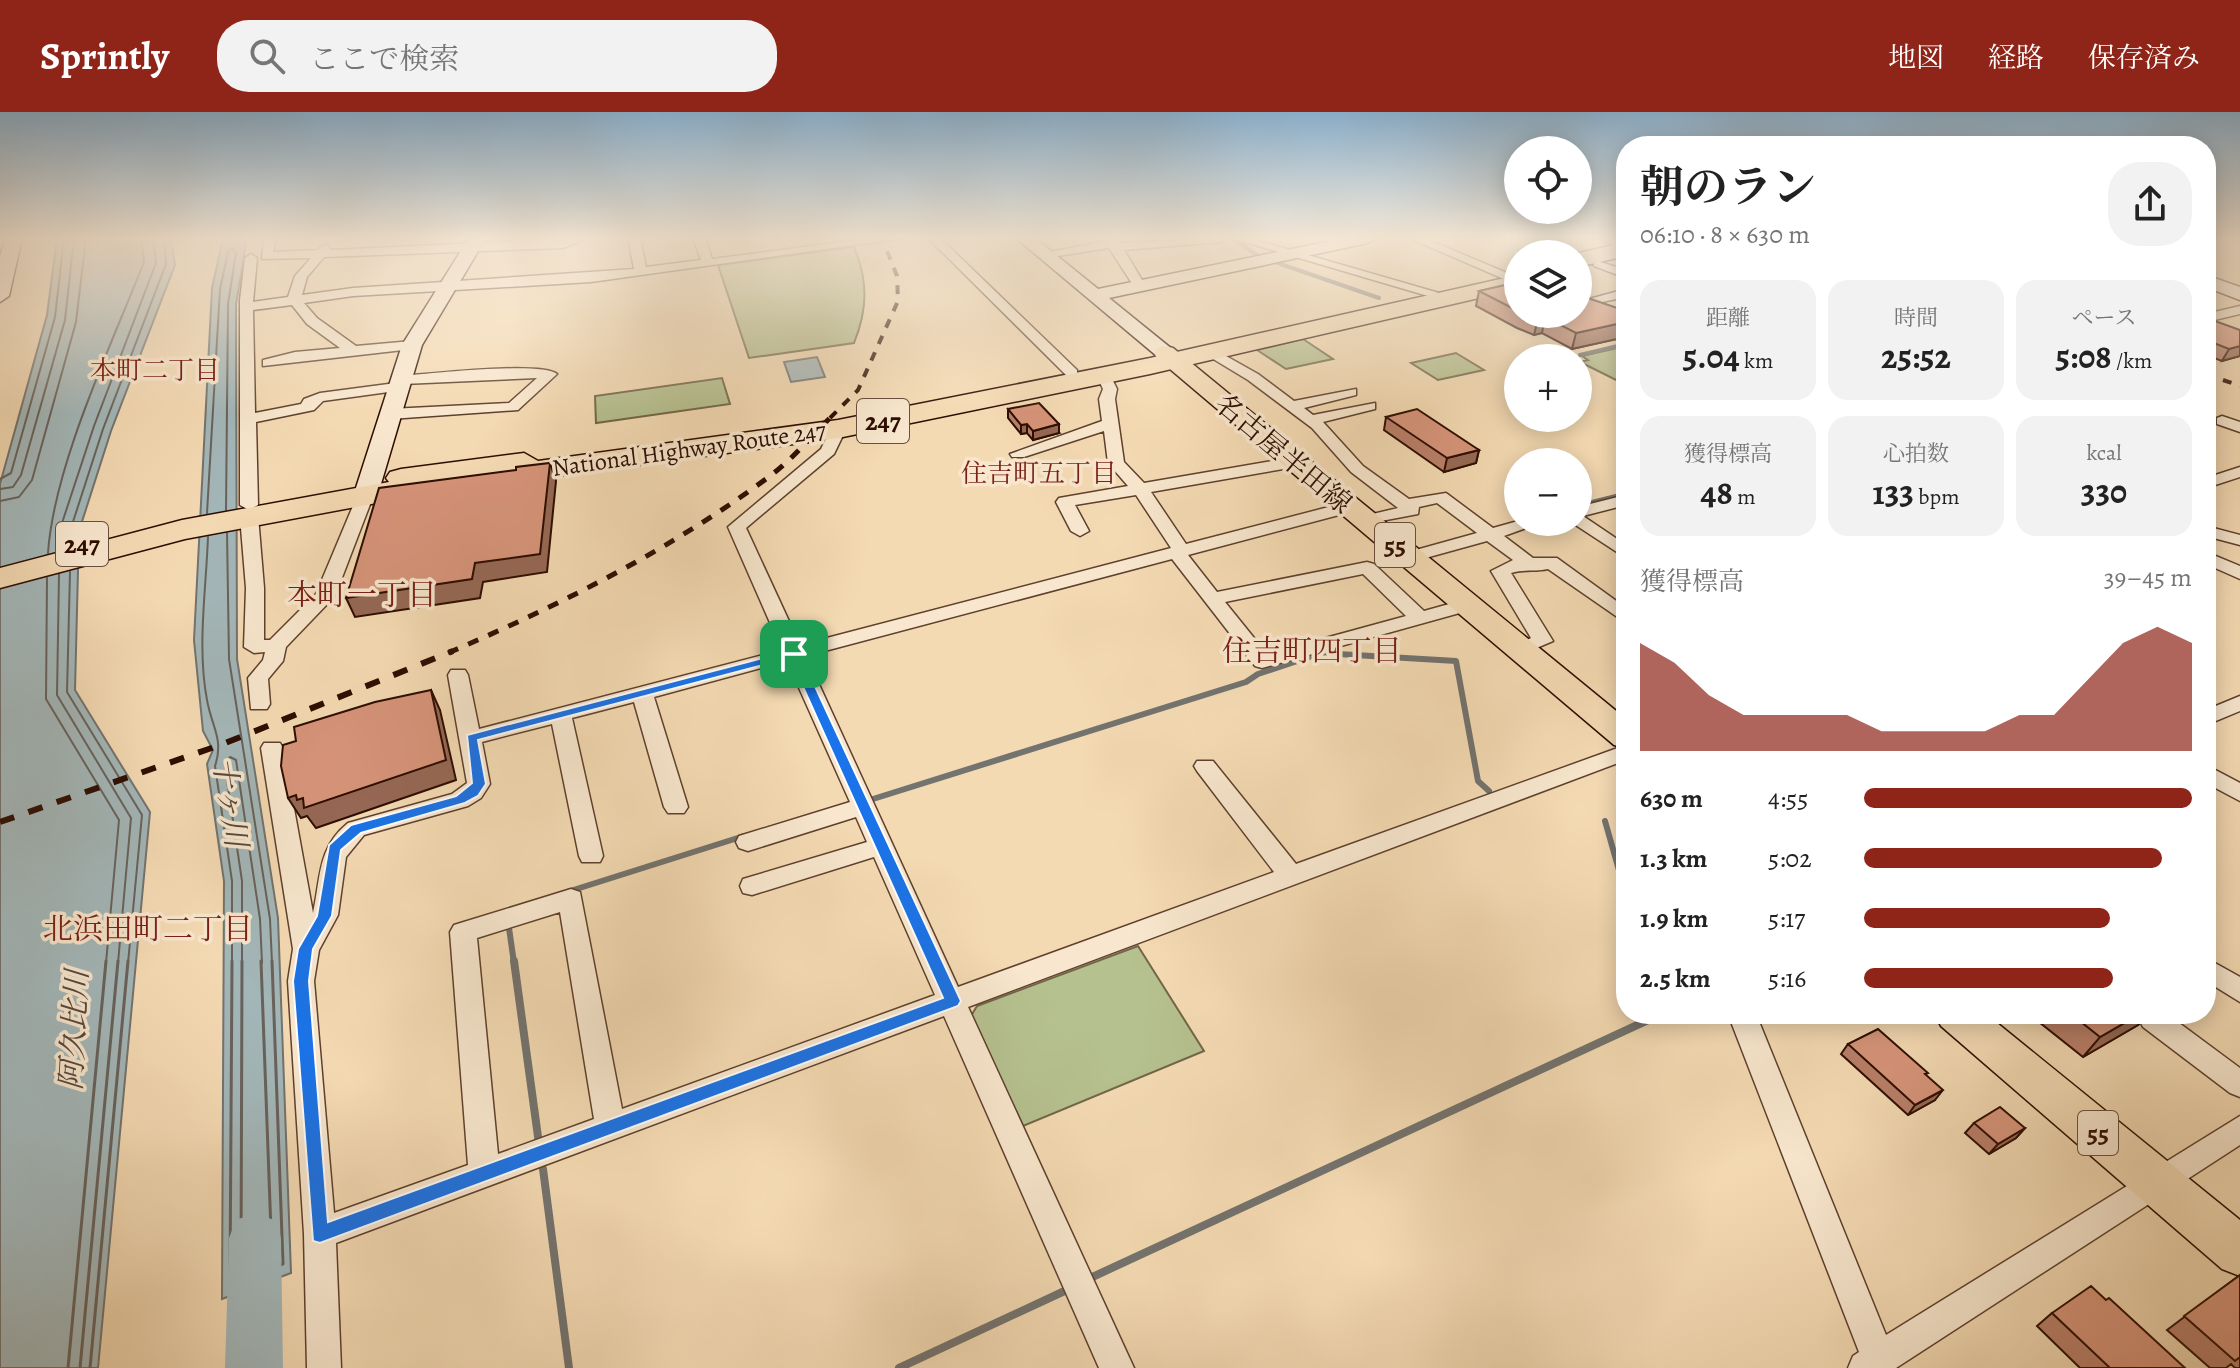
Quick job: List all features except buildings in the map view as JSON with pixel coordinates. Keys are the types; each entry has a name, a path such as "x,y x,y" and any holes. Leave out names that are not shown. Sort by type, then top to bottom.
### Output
{"highway":[{"name":"National Highway Route 247","path":"367,489 838,429 1104,376 1169,357 1418,297"},
{"name":"National Highway Route 247","path":"0,566 173,527 367,489 832,420 1072,373 1210,351 1434,297"},
{"name":"National Highway Route 247","path":"0,578 173,527"}],"main road":[{"path":"367,489 412,345 439,297"},
{"path":"1097,297 1169,357"},
{"name":"名古屋半田線","path":"1169,357 1616,729"},
{"name":"55","path":"1968,1024 2240,1252"}],"street":[{"path":"248,297 245,512 255,588 253,639 254,647 276,645"},
{"path":"247,307 324,297"},
{"path":"994,297 1072,373"},
{"path":"294,299 312,321 352,350"},
{"path":"1592,309 1601,312"},
{"path":"2216,316 2240,310"},
{"path":"268,363 295,356 412,345"},
{"path":"471,738 1179,551 1357,514 1412,510 1357,469 1311,420 1210,351"},
{"path":"248,419 309,407 309,402 320,397 399,384 480,377 504,371 550,374 513,407 390,414"},
{"path":"1104,376 1110,389 1107,399 1116,463 1141,490 1179,551 1262,662 1467,605"},
{"path":"1292,406 1351,392"},
{"path":"1311,420 1370,406"},
{"path":"2222,421 2240,427"},
{"path":"1018,454 1111,423"},
{"path":"838,429 828,451 737,527 1117,1368"},
{"path":"1080,531 1065,502 1295,462"},
{"path":"2216,480 2240,472"},
{"path":"259,704 258,678 273,661 276,645 325,596 339,569 367,489"},
{"path":"1406,505 1440,497 1527,562 1537,566 1551,562 1616,610"},
{"path":"1592,508 1616,502"},
{"path":"1592,530 1616,546"},
{"path":"1411,557 1504,531"},
{"path":"2216,534 2240,540"},
{"path":"1520,648 1543,641 1500,571 1527,562"},
{"path":"2216,562 2240,573"},
{"path":"1213,599 1367,568 1420,618"},
{"path":"306,949 324,916 334,848 356,829 460,800 479,784 458,675"},
{"path":"642,693 676,807"},
{"path":"561,715 591,856"},
{"path":"272,748 306,949 301,981 320,1234 324,1368"},
{"path":"320,1234 1616,756"},
{"path":"1205,766 1292,877"},
{"path":"2216,779 2240,793"},
{"path":"748,842 862,807"},
{"path":"752,886 881,846"},
{"path":"484,1173 463,932 571,899 610,1126"},
{"path":"2216,974 2240,991"},
{"path":"1746,1024 1872,1364 2240,1129"},
{"path":"2160,1024 2240,1084"}],"green space":[{"path":"729,297 864,297 862,318 854,343 749,358"},
{"path":"1303,339 1333,359 1286,369 1257,350"},
{"path":"1616,348 1616,380 1592,368 1592,354"},
{"path":"1456,353 1484,370 1438,380 1411,363"},
{"path":"722,378 730,404 596,423 595,396"},
{"path":"1138,946 1204,1051 1023,1126 971,1016 977,1006"}],"water":[{"name":"阿久比川","path":"49,297 163,297 111,431 79,531 75,690 150,812 98,1368 0,1368 0,484"},
{"path":"212,297 237,297 237,659 278,918 291,1273 222,1299 224,881 207,764 213,750 203,731 194,640"},
{"path":"817,357 825,377 791,382 784,362"}],"waterway":[{"path":"1375,297 1379,298"},
{"path":"1592,352 1616,346"},
{"path":"1592,502 1616,496"},
{"path":"873,799 1246,682 1258,674 1321,653"},
{"path":"1321,653 1326,653"},
{"path":"1321,653 1456,661 1478,781 1489,791"},
{"path":"1605,821 1616,860"},
{"path":"567,892 744,836"},
{"path":"509,928 514,963"},
{"path":"514,961 539,1144"},
{"path":"1088,1279 1639,1024"},
{"path":"543,1169 569,1368"},
{"name":"十ヶ川","path":"254,1368 255,1238"},
{"path":"899,1368 1071,1288"}],"railway":[{"path":"832,416 858,390 898,297"},
{"path":"2216,378 2240,386"},
{"path":"448,653 573,595 694,528 778,469 832,416"},
{"path":"0,822 223,744 453,651"}],"district":[{"name":"本町二丁目","path":"155,370"},
{"name":"住吉町五丁目","path":"1039,473"},
{"name":"本町一丁目","path":"362,595"},
{"name":"住吉町四丁目","path":"1312,651"},
{"name":"北浜田町二丁目","path":"148,929"}],"route":[{"path":"794,654 953,1001 320,1234 312,1164 301,981 306,949 324,916 334,848 356,829 460,800 473,792 479,784 471,738 794,654"}]}
